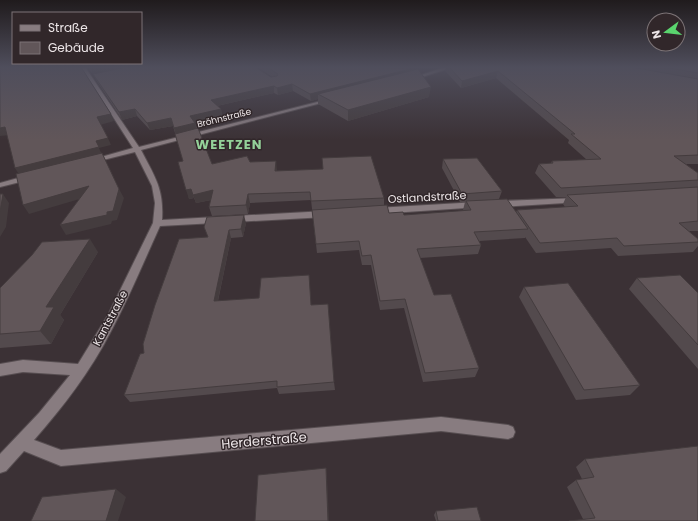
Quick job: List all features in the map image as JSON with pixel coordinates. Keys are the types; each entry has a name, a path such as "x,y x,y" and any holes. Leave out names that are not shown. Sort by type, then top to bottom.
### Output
{"street":[{"name":"Kantstraße","path":"0,465 54,408 81,370 106,330 157,223 159,203 156,186 137,149 102,91"},
{"name":"Bröhnstraße","path":"85,163 338,98"},
{"path":"0,185 35,176"},
{"name":"Ostlandstraße","path":"368,211 584,199"},
{"path":"157,223 333,213"},
{"path":"0,370 23,366 81,370"},
{"name":"Herderstraße","path":"23,442 61,458 441,424 508,432"}],"building":[{"path":"0,91 97,91 111,114 97,117 108,138 96,141 99,147 15,168 5,127 0,128"},
{"path":"105,91 250,91 211,100 221,109 190,116 195,123 174,128 171,118 147,123 135,109 119,112"},
{"path":"305,91 321,91 310,94"},
{"path":"329,91 415,91 348,110 318,94"},
{"path":"523,91 698,91 698,155 674,156 698,173 698,180 561,188 539,164 553,163 552,161 601,159 571,134 575,134"},
{"path":"198,128 212,164 247,156 250,162 276,161 275,171 323,169 322,158 371,156 384,198 311,201 310,192 248,194 246,205 209,207 213,190 193,195 191,189 186,190 178,162 183,161 175,134"},
{"path":"102,153 119,189 113,211 107,212 107,215 60,225 89,186 23,205 16,174"},
{"path":"477,158 502,191 462,194 443,159"},
{"path":"698,187 698,221 679,223 698,239 698,242 624,246 617,238 540,243 517,210 578,206 567,195"},
{"path":"0,194 3,194 0,212"},
{"path":"507,199 528,229 474,232 481,245 417,249 434,295 451,294 479,368 425,373 405,299 380,301 371,255 362,256 359,241 316,244 312,210 387,205 389,213 403,212 404,215 471,210 466,201"},
{"path":"244,215 241,229 229,230 214,301 259,298 261,278 309,275 311,305 328,304 334,382 277,387 277,381 124,395 140,354 144,353 143,344 155,305 179,239 208,237 204,227 207,217"},
{"path":"90,239 46,307 54,307 40,331 0,334 0,288 32,255 42,242"},
{"path":"680,275 698,293 698,345 637,278"},
{"path":"568,283 640,385 584,390 524,287"},
{"path":"698,446 698,521 569,521 595,518 576,480 594,477 585,459"},
{"path":"326,468 328,521 255,521 258,475"},
{"path":"116,489 106,521 31,521 42,497"},
{"path":"477,507 481,521 438,521 436,511"}],"district":[{"name":"WEETZEN","path":"229,144"}]}
